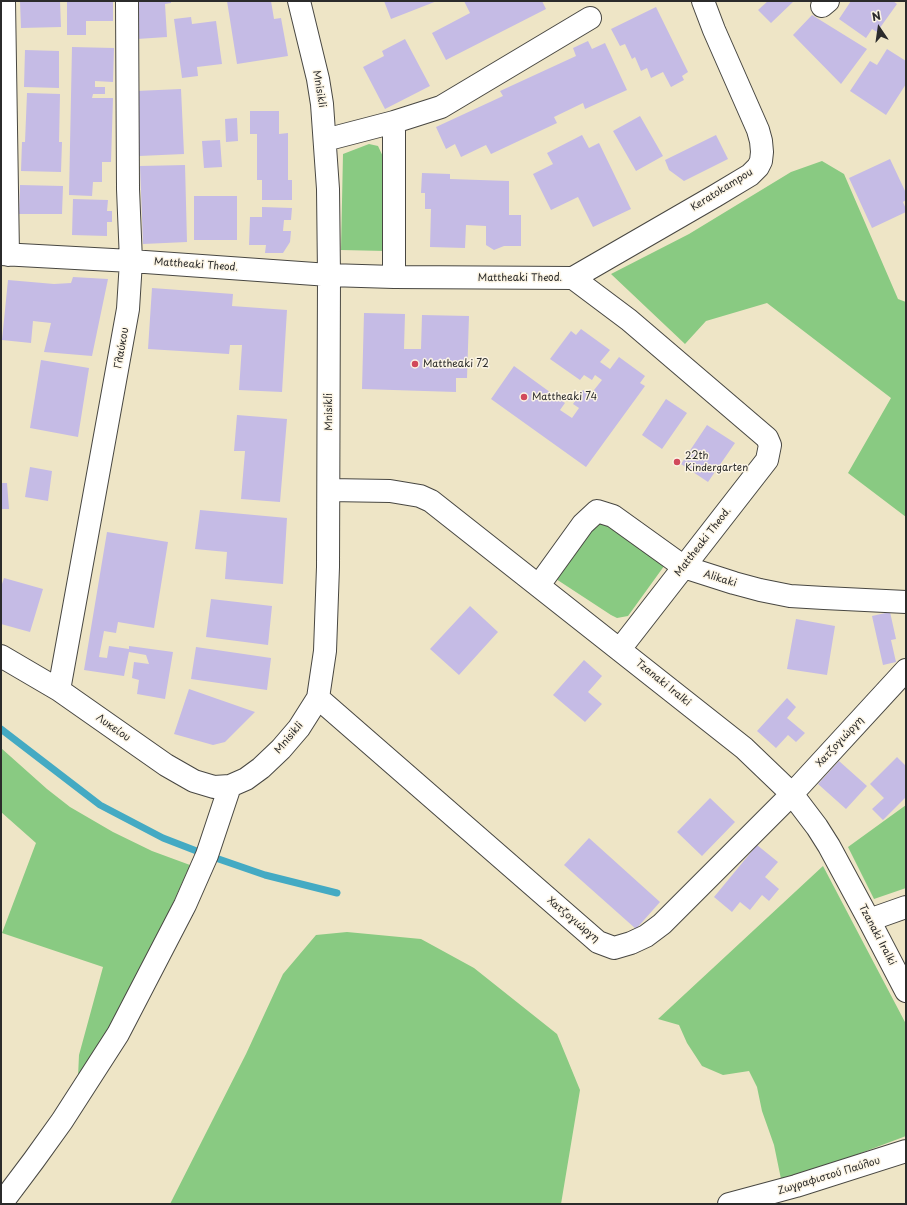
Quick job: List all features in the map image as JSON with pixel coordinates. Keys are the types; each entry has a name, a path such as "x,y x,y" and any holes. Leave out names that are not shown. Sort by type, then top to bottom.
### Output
{"street":[{"path":"4,1 5,254"},
{"name":"Γλαύκου","path":"59,690 127,321 131,261 128,189 127,1"},
{"name":"Mnisikli","path":"230,786 246,779 261,768 281,749 299,728 318,698 327,633 329,490 328,189 322,104 319,85 299,1"},
{"name":"Keratokampou","path":"572,278 750,175 758,167 761,161 762,141 703,1"},
{"path":"325,140 394,122 442,107 590,18"},
{"path":"394,122 394,277"},
{"name":"Mattheaki Theod.","path":"5,254 329,275 572,278 629,320 767,438 770,445 767,460 620,649"},
{"name":"Tzanaki Iralki","path":"329,490 390,491 420,496 431,501 744,748 792,794 817,827 829,846 906,991"},
{"name":"Alikaki","path":"540,586 583,524 597,511 613,516 684,567 760,590 790,596 906,602"},
{"name":"Λυκείου","path":"1,656 59,690 166,765 194,781 214,787 230,786"},
{"name":"Χατζογιώργη","path":"318,698 598,942 614,948 631,943 646,936 662,924 792,794 906,670"},
{"path":"1,1204 62,1121 89,1081 121,1028 188,898 207,855 230,786"},
{"path":"869,920 906,907"},
{"name":"Ζωγραφιστού Παύλου","path":"729,1204 796,1186 906,1151"}],"green space":[{"path":"369,144 378,146 386,163 386,251 341,250 343,154"},
{"path":"822,161 844,174 898,299 906,302 906,517 848,473 891,398 767,303 706,321 685,344 611,274 689,234 791,172"},
{"path":"603,523 667,562 628,616 617,618 611,615 556,579 593,524"},
{"path":"1,748 47,789 70,807 113,832 152,851 190,865 169,912 104,1039 78,1077 79,1055 103,967 2,933 36,843 1,812"},
{"path":"906,805 906,888 874,899 848,847"},
{"path":"823,866 906,1024 906,1136 845,1159 781,1179 774,1145 762,1111 757,1087 749,1071 723,1075 702,1066 687,1043 679,1025 658,1019"},
{"path":"347,932 421,939 474,968 557,1034 580,1090 561,1204 170,1204 246,1054 283,974 316,935"}],"building":[{"path":"20,1 60,1 61,27 21,28"},
{"path":"67,1 113,1 113,21 86,21 86,35 67,35"},
{"path":"135,1 171,1 171,3 165,4 167,37 137,39"},
{"path":"227,1 271,1 274,19 281,18 288,56 237,64"},
{"path":"384,1 437,1 391,19"},
{"path":"464,1 542,1 546,9 446,60 432,33 470,13"},
{"path":"768,1 794,1 771,23 758,10"},
{"path":"851,1 893,1 897,4 877,32 872,29 866,38 839,19"},
{"path":"656,7 688,72 682,76 684,80 671,87 663,72 651,78 647,68 641,71 635,57 632,59 625,44 620,46 611,29"},
{"path":"812,15 867,49 841,84 793,35"},
{"path":"191,17 192,24 216,21 222,64 197,67 198,76 182,78 174,19"},
{"path":"405,39 430,86 385,109 363,67 384,56 382,51"},
{"path":"588,41 592,49 605,43 627,90 585,109 583,103 554,117 557,123 491,154 486,145 461,157 455,144 446,149 436,127 503,96 500,91 576,56 573,48"},
{"path":"72,47 114,48 113,82 95,81 95,87 105,87 105,94 93,94 92,98 113,98 111,162 102,162 102,182 93,182 92,196 69,195"},
{"path":"887,49 906,61 906,84 886,115 850,91 870,61 877,65"},
{"path":"25,50 59,51 59,88 24,87"},
{"path":"181,89 184,154 139,156 136,91"},
{"path":"27,93 60,94 59,142 62,142 61,172 21,171 22,142 25,142"},
{"path":"250,111 279,111 279,134 288,133 288,180 292,180 292,200 262,200 262,180 257,180 257,134 250,134"},
{"path":"640,116 663,156 636,171 613,131"},
{"path":"237,118 238,141 226,142 225,119"},
{"path":"582,135 589,148 599,143 631,209 593,227 578,197 551,210 533,174 553,164 547,153"},
{"path":"716,135 728,159 684,181 669,170 665,160"},
{"path":"220,140 222,167 204,168 202,141"},
{"path":"890,159 906,193 906,200 903,202 906,212 872,228 849,178"},
{"path":"185,165 187,242 143,244 140,166"},
{"path":"422,173 450,174 450,179 509,181 509,215 521,215 521,246 504,246 494,250 486,245 486,226 466,225 465,248 430,247 431,209 425,209 425,193 421,193"},
{"path":"20,185 63,186 62,214 19,214"},
{"path":"194,196 237,196 237,240 194,240"},
{"path":"73,199 108,200 107,211 112,211 112,222 107,222 107,236 72,235"},
{"path":"262,207 292,208 291,220 284,220 283,231 291,231 290,242 283,253 265,253 266,245 249,245 250,217 262,217"},
{"path":"73,277 108,279 92,356 44,352 51,323 33,321 31,343 2,340 8,280 54,284 71,283"},
{"path":"152,288 233,294 232,306 287,310 282,392 239,390 242,345 230,345 229,354 148,349"},
{"name":"Mattheaki 72","path":"364,313 405,314 404,349 421,349 422,315 469,316 467,378 456,378 456,392 362,389"},
{"name":"Mattheaki 74","path":"581,329 610,350 600,362 610,369 619,357 645,376 640,383 645,386 586,467 491,399 514,366 565,403 560,410 572,418 579,408 573,404 583,390 590,395 602,380 595,375 592,380 584,375 580,380 550,359 571,331 576,335"},
{"path":"41,360 89,368 78,437 30,428"},
{"path":"666,399 687,413 662,449 642,435"},
{"path":"237,415 287,419 280,502 241,499 245,451 234,451"},
{"path":"707,425 735,443 708,482 681,464"},
{"path":"30,467 52,471 48,501 25,497"},
{"path":"1,483 7,483 9,509 1,509"},
{"path":"200,510 287,518 283,584 225,579 227,552 195,549"},
{"path":"107,532 168,542 154,628 118,622 116,633 104,631 99,657 107,658 109,646 129,649 129,646 173,652 165,699 137,694 139,680 132,678 134,662 149,664 146,655 129,652 124,676 84,670"},
{"path":"4,578 43,589 30,632 1,624 1,587"},
{"path":"211,599 272,606 268,645 206,637"},
{"path":"470,606 498,632 459,675 430,649"},
{"path":"890,612 896,639 891,640 896,662 883,665 872,616"},
{"path":"796,619 835,626 827,675 787,669"},
{"path":"196,647 271,658 267,690 191,679"},
{"path":"584,660 602,676 588,692 602,704 585,722 553,695"},
{"path":"189,689 255,712 225,742 213,745 174,734"},
{"path":"787,698 796,707 787,718 805,733 796,742 788,735 776,748 757,731"},
{"path":"897,757 906,766 906,797 883,820 872,809 884,798 870,784"},
{"path":"839,761 867,786 846,809 818,784"},
{"path":"710,798 735,822 702,856 677,832"},
{"path":"589,838 660,902 636,929 564,865"},
{"path":"757,845 778,862 765,877 779,889 769,901 762,895 750,910 740,902 732,912 714,897"}],"waterway":[{"path":"1,729 100,805 163,838 265,875 337,893"}],"place":[{"name":"Mattheaki 72","path":"415,364"},
{"name":"Mattheaki 74","path":"524,397"},
{"name":"22th Kindergarten","path":"677,462"}]}
